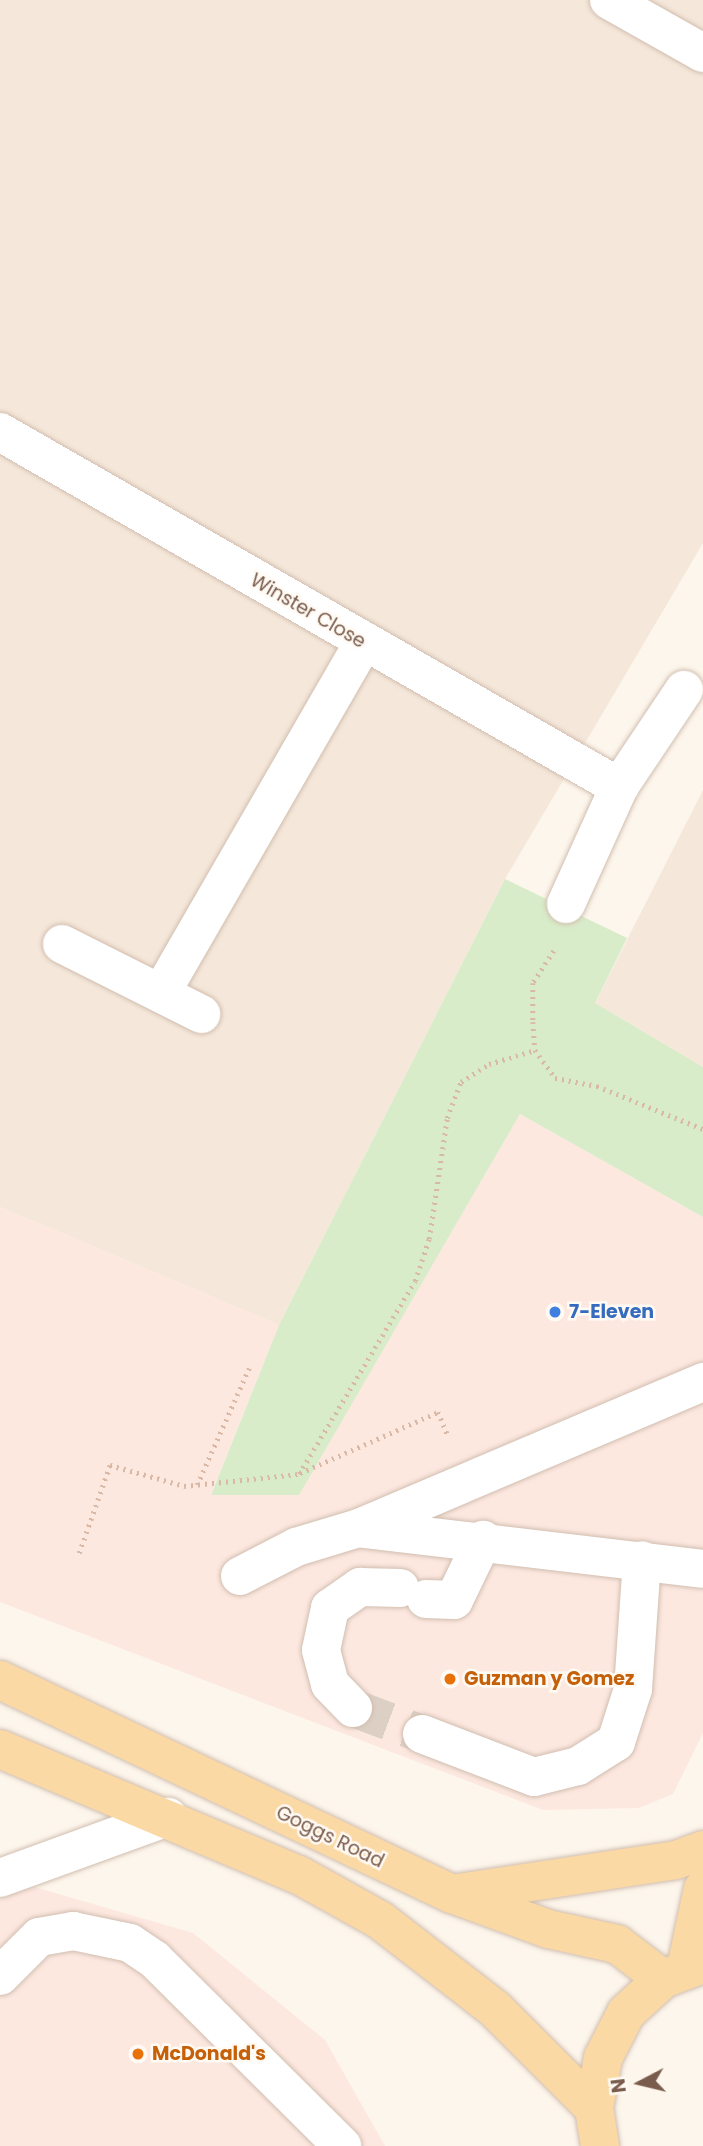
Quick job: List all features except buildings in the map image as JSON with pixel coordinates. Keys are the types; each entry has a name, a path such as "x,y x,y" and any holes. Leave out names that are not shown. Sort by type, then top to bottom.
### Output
{"main road":[{"name":"Goggs Road","path":"0,1680 452,1894 617,1944 684,1970"},
{"path":"0,1749 169,1816 380,1920 495,2009 594,2108"},
{"path":"452,1894 676,1860 703,1850"},
{"path":"600,2146 594,2108 603,2058 626,2013 684,1970 703,1889"}],"street":[{"path":"609,0 703,53"},
{"name":"Winster Close","path":"0,432 363,643 619,787"},
{"path":"161,993 363,643"},
{"path":"566,904 619,787 684,690"},
{"path":"62,944 201,1014"},
{"path":"240,1576 296,1547 359,1528 703,1382"},
{"path":"359,1528 482,1540 703,1569"},
{"path":"353,1708 330,1684 321,1650 331,1608 360,1587 454,1600 482,1540"},
{"path":"422,1734 534,1777 578,1766 616,1742 633,1689 642,1560"},
{"path":"0,1878 169,1816"},
{"path":"0,1976 39,1937 73,1931 130,1943 155,1960 342,2146"}],"path":[{"path":"566,904 562,941 533,983 535,1051 555,1078 597,1086 703,1129"},
{"path":"299,1474 415,1281 429,1239 447,1118 461,1082 489,1064 535,1051"},
{"path":"197,1485 250,1366"},
{"path":"79,1553 110,1465 197,1485 299,1474 438,1412 467,1482"}],"shaded area":[{"path":"0,0 703,0 703,543 505,879 279,1325 0,1207"},
{"path":"703,790 703,1067 595,1003"},
{"path":"520,1114 703,1217 703,1733 673,1794 639,1808 543,1810 0,1602 0,1207 279,1325 211,1494 299,1494"},
{"path":"0,1877 193,1933 325,2040 385,2146 0,2146"}],"green space":[{"path":"505,879 627,938 595,1003 703,1067 703,1217 520,1114 299,1495 211,1495 279,1325"}],"tunnel":[{"path":"353,1708 422,1734"}],"place":[{"name":"7-Eleven","path":"555,1312"},
{"name":"Guzman y Gomez","path":"450,1679"},
{"name":"McDonald's","path":"138,2054"}]}
